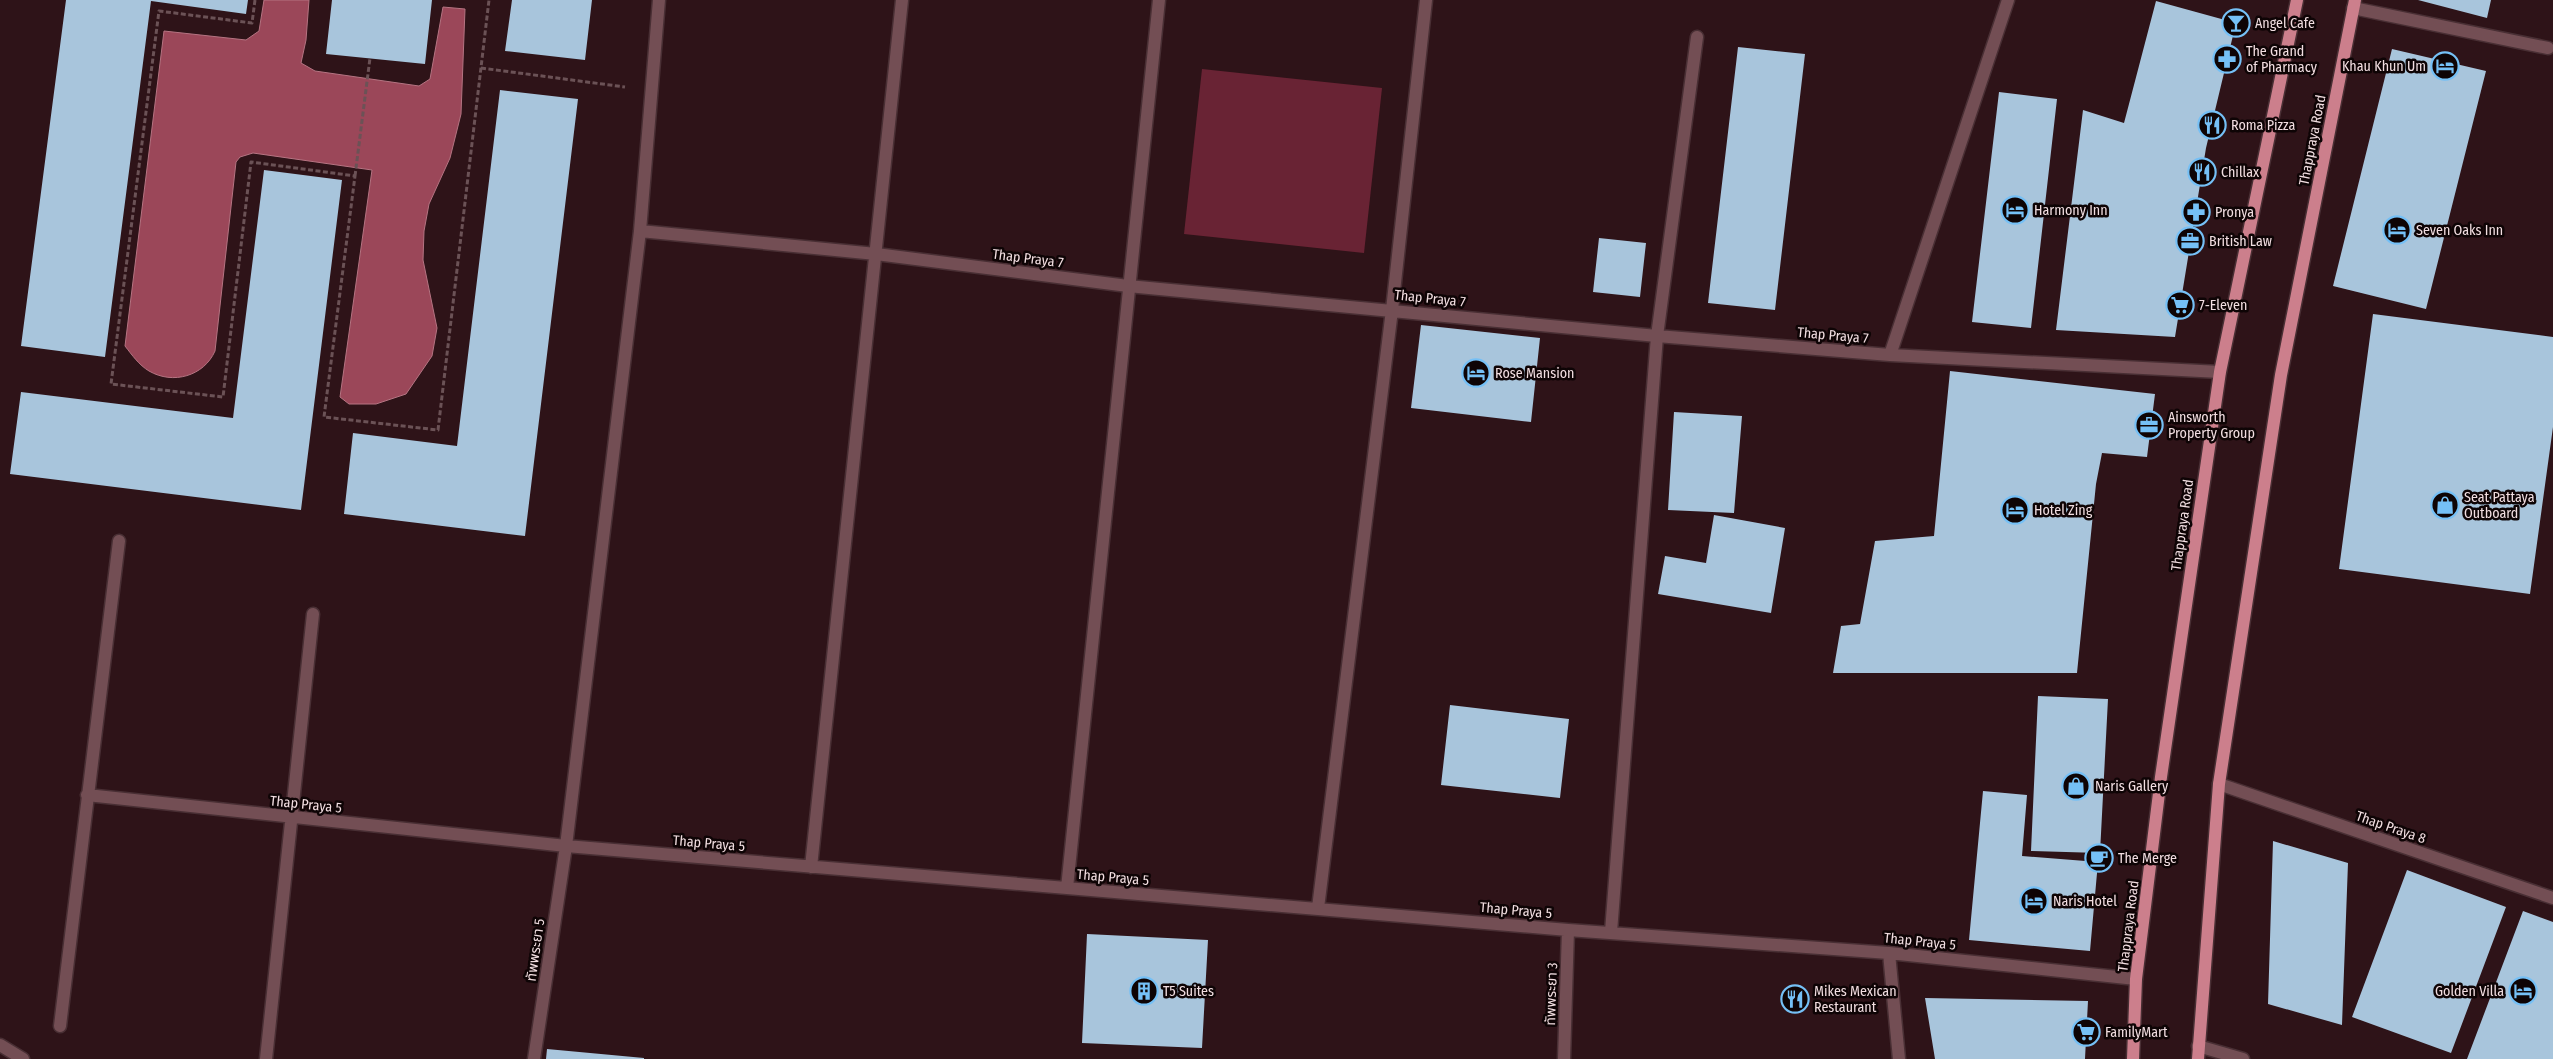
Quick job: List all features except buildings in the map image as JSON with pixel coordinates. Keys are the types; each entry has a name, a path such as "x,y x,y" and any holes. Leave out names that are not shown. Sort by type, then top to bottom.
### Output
{"main road":[{"name":"Thappraya Road","path":"2133,1059 2136,979 2161,777 2220,372 2298,0"},
{"name":"Thappraya Road","path":"2198,1053 2219,784 2281,376 2354,4"}],"street":[{"name":"ทัพพระยา 5","path":"534,1059 566,846 640,231 659,0"},
{"path":"811,866 902,0"},
{"path":"1067,888 1159,0"},
{"path":"1318,908 1392,310 1426,0"},
{"path":"1890,355 2008,0"},
{"path":"2354,4 2548,48"},
{"path":"1611,932 1657,336 1697,37"},
{"name":"Thap Praya 7","path":"640,231 876,254 1128,286 1657,336 1890,355 2220,372"},
{"path":"60,1026 119,541"},
{"path":"266,1059 293,818 313,614"},
{"name":"Thap Praya 8","path":"2219,784 2553,898"},
{"name":"Thap Praya 5","path":"87,795 566,846 1568,930 1889,953 2136,979"},
{"name":"ทัพพระยา 3","path":"1564,1059 1568,930"},
{"path":"1889,953 1900,1059"},
{"path":"0,1046 23,1059"},
{"path":"2198,1053 2243,1059"}],"path":[{"path":"255,0 252,23 159,11 111,384 222,397 251,162 355,176"},
{"path":"370,58 324,417 438,430 490,0"},
{"path":"482,68 651,91"}],"shaded area":[{"path":"264,0 309,0 306,40 301,63 315,71 419,86 430,79 443,7 465,9 461,114 450,158 429,204 424,231 423,260 437,328 432,356 406,394 376,404 349,404 340,397 372,170 253,153 240,157 236,162 215,351 210,360 196,372 187,376 168,377 145,369 125,346 164,31 246,40 259,31"},
{"path":"1202,69 1382,88 1364,253 1184,234"}],"place":[{"name":"Angel Cafe","path":"2236,23"},
{"name":"The Grand of Pharmacy","path":"2227,59"},
{"name":"Khau Khun Um","path":"2445,66"},
{"name":"Roma Pizza","path":"2212,125"},
{"name":"Chillax","path":"2202,172"},
{"name":"Harmony Inn","path":"2015,210"},
{"name":"Pronya","path":"2196,212"},
{"name":"Seven Oaks Inn","path":"2397,230"},
{"name":"British Law","path":"2190,241"},
{"name":"7-Eleven","path":"2180,305"},
{"name":"Rose Mansion","path":"1476,373"},
{"name":"Ainsworth Property Group","path":"2149,425"},
{"name":"Seat Pattaya Outboard","path":"2445,505"},
{"name":"Hotel Zing","path":"2015,510"},
{"name":"Naris Gallery","path":"2076,786"},
{"name":"The Merge","path":"2099,858"},
{"name":"Naris Hotel","path":"2034,901"},
{"name":"T5 Suites","path":"1144,991"},
{"name":"Golden Villa","path":"2523,991"},
{"name":"Mikes Mexican Restaurant","path":"1795,999"},
{"name":"FamilyMart","path":"2086,1032"}]}
